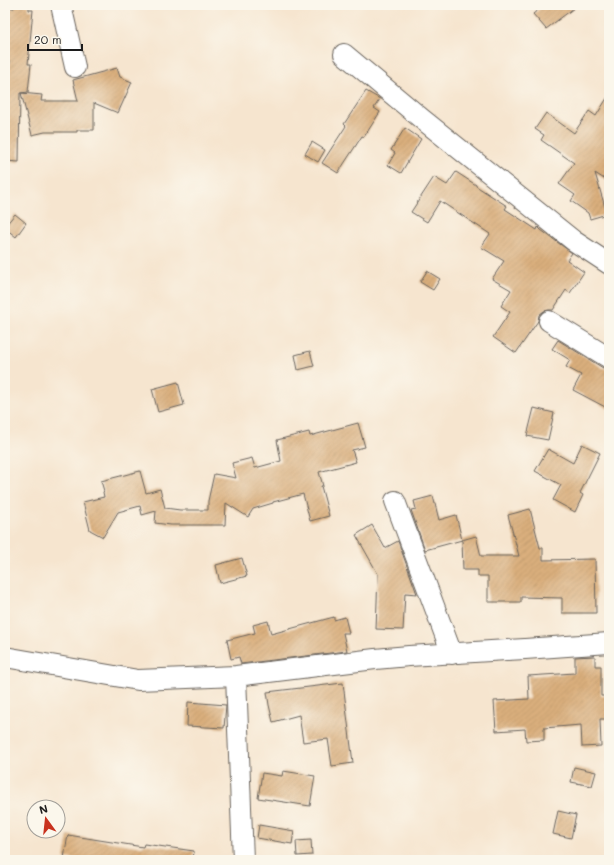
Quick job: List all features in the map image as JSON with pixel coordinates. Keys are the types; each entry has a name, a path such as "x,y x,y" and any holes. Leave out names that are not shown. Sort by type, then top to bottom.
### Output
{"street":[{"path":"61,5 75,67"},
{"path":"344,54 574,241 609,264"},
{"path":"549,321 609,358"},
{"path":"395,501 452,654"},
{"path":"5,657 138,680 236,676 375,659 609,643"},
{"path":"236,676 243,860"}],"building":[{"path":"14,5 29,5 29,10 33,10 28,64 31,64 28,92 20,93 19,162 5,161 5,98 10,61 5,61 8,40 5,39 5,7 14,8"},
{"path":"544,5 578,5 546,29 533,14"},
{"path":"117,68 120,77 132,82 118,113 94,103 94,130 77,130 77,132 45,132 32,135 21,93 42,95 41,101 78,101 73,80"},
{"path":"366,91 380,99 374,108 380,112 364,137 362,136 338,173 322,163 346,126 344,124"},
{"path":"609,95 609,182 595,173 607,214 590,219 588,213 571,201 575,195 559,184 574,163 541,140 544,135 535,129 546,113 574,133 589,111 596,116"},
{"path":"405,128 421,139 401,173 388,165 395,153 391,150"},
{"path":"312,142 325,150 318,162 305,154"},
{"path":"456,172 507,206 505,209 537,230 538,227 572,253 567,260 584,272 570,293 566,290 553,310 544,311 539,315 538,321 516,353 493,337 510,312 501,306 511,290 492,279 504,261 481,247 490,234 440,201 427,222 411,212 434,177 447,185"},
{"path":"15,214 26,223 16,237 5,228"},
{"path":"427,271 440,279 433,290 420,282"},
{"path":"558,340 603,368 609,369 609,409 573,390 581,375 566,367 570,360 552,349"},
{"path":"310,351 314,366 298,370 295,355"},
{"path":"178,382 184,405 158,412 152,389"},
{"path":"534,408 554,413 548,440 527,436"},
{"path":"358,423 365,447 352,450 356,462 319,472 329,516 310,521 303,494 253,509 248,517 226,503 225,525 171,525 155,523 156,511 142,515 140,506 118,512 103,537 90,530 83,502 104,497 101,481 140,471 146,493 160,489 165,508 180,510 208,510 208,501 214,474 236,478 232,463 252,458 255,468 281,461 277,440 309,432 310,436"},
{"path":"582,444 600,453 580,493 583,495 575,512 553,500 561,485 535,471 548,449 573,463"},
{"path":"433,496 439,520 456,515 462,540 425,550 411,510 416,509 414,501"},
{"path":"530,509 540,548 543,548 543,560 595,559 596,613 562,613 562,598 521,597 521,602 488,602 488,576 478,576 478,570 463,570 462,540 476,536 481,556 519,556 508,515"},
{"path":"372,525 385,548 398,541 417,594 405,593 403,630 376,629 378,574 356,535"},
{"path":"242,558 247,576 220,583 216,565"},
{"path":"334,617 334,620 345,617 349,633 343,633 347,651 241,664 239,657 231,659 227,640 255,633 253,625 268,621 271,634"},
{"path":"595,656 595,666 601,666 601,696 608,696 608,719 600,719 601,746 582,747 581,725 544,728 544,740 526,741 525,729 496,731 494,701 529,699 528,676 575,673 575,657"},
{"path":"343,683 353,763 332,766 328,739 303,742 299,715 273,722 267,692"},
{"path":"188,702 226,705 224,728 187,726"},
{"path":"574,767 596,772 592,786 571,782"},
{"path":"283,771 315,776 310,806 258,798 262,773 282,776"},
{"path":"558,811 576,815 571,838 553,834"},
{"path":"259,825 294,831 292,844 257,838"},
{"path":"68,835 143,847 144,844 194,851 193,860 76,860 64,858"},
{"path":"311,840 312,855 297,856 296,841"}]}
